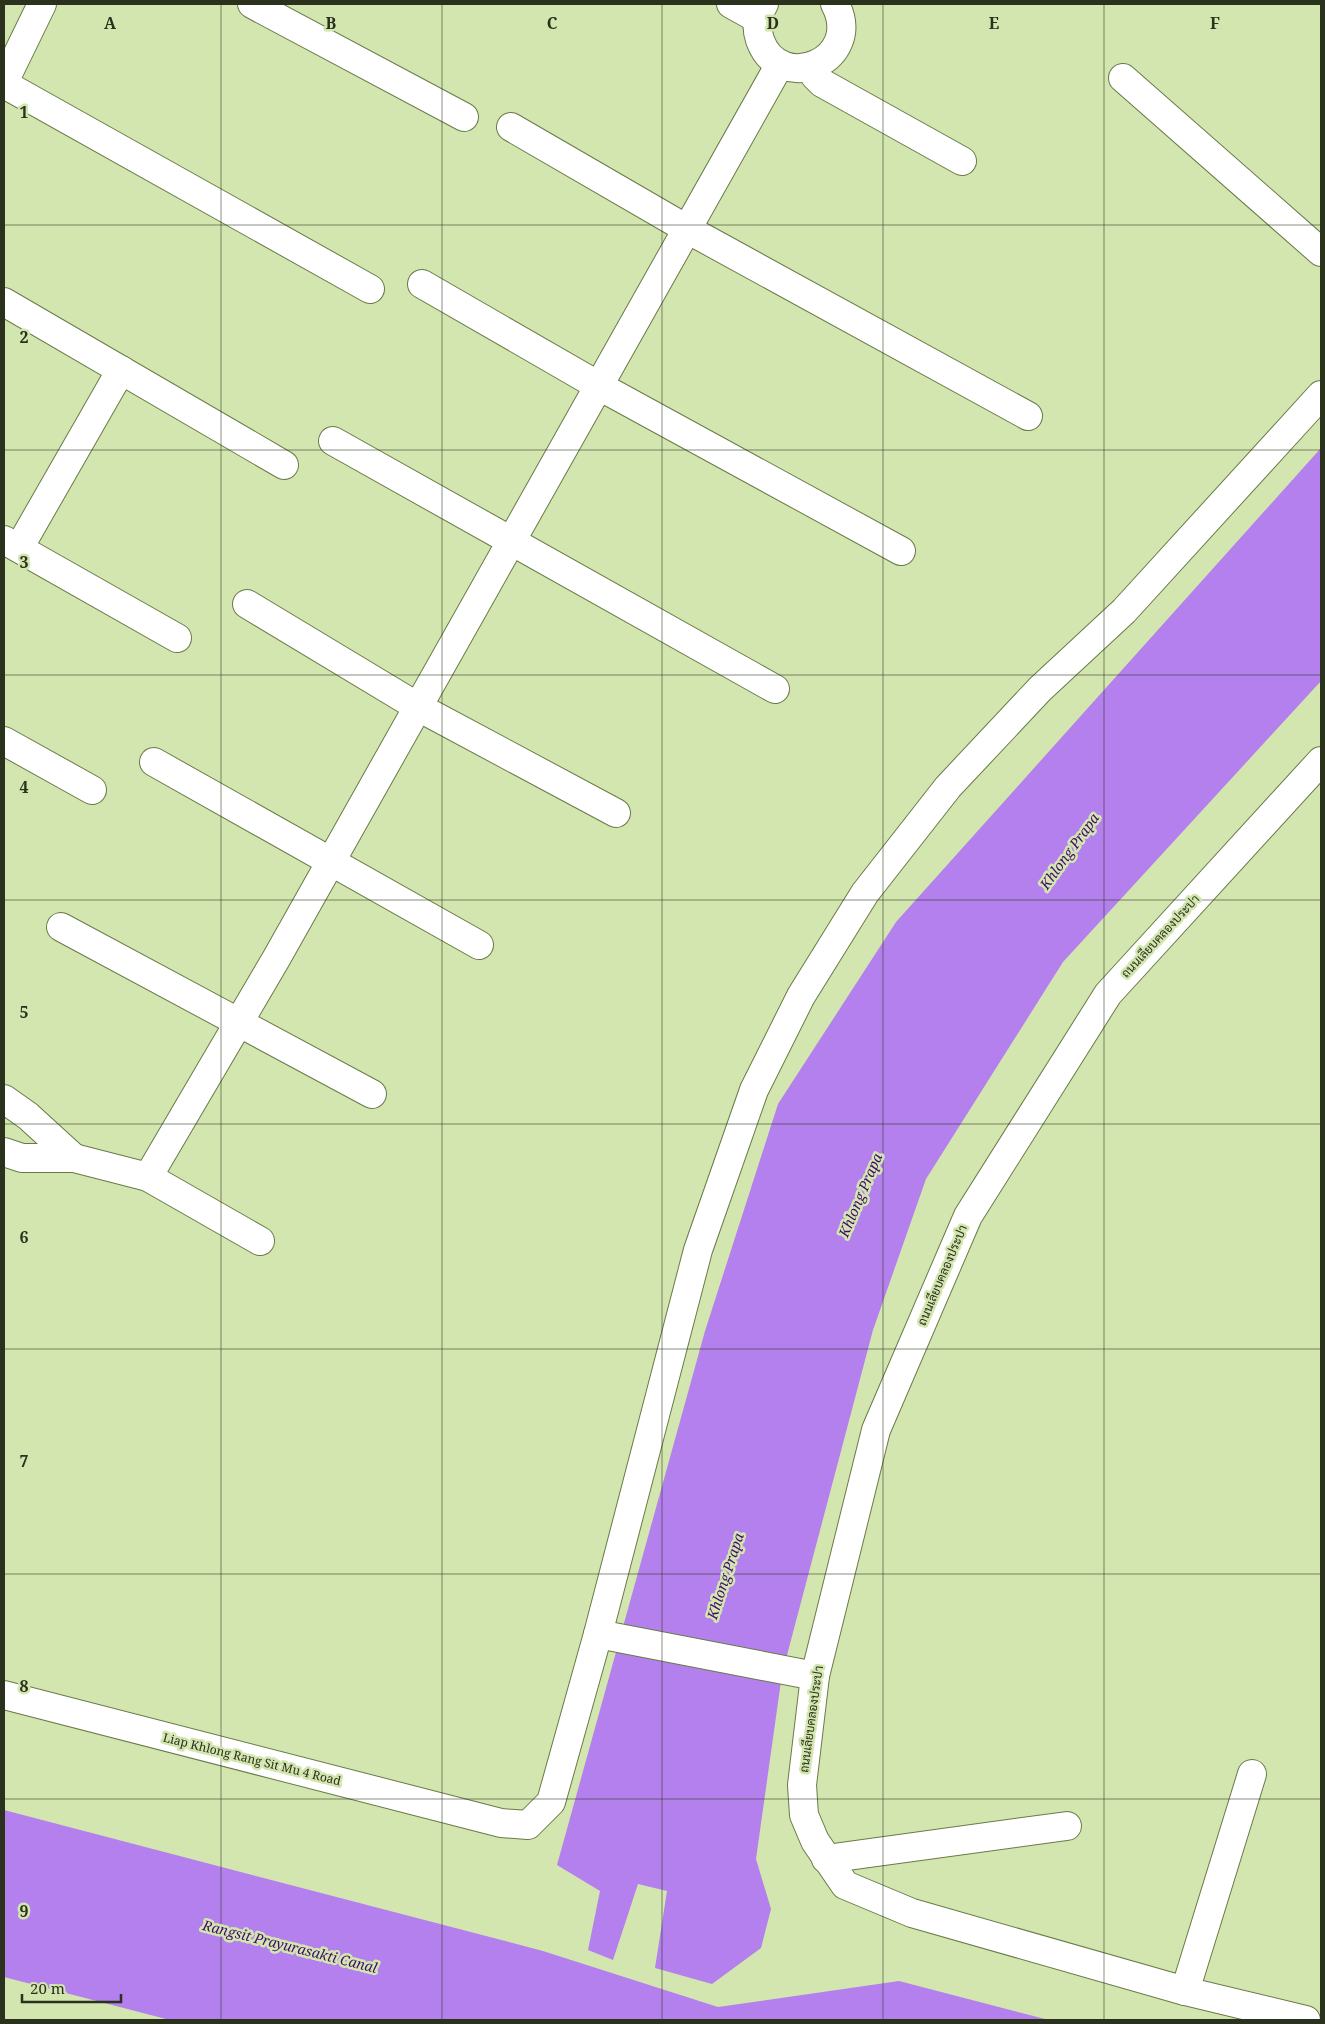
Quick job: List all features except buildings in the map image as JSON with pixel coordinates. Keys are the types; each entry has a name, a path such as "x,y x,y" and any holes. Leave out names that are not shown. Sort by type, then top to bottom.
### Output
{"street":[{"path":"42,4 4,83 370,289"},
{"path":"252,4 464,117"},
{"path":"731,4 761,11 757,33 762,46 771,58 780,64 802,69 813,66 833,53 840,40 842,26 840,13 835,4"},
{"path":"148,1177 330,863 780,64"},
{"path":"813,66 815,76 822,83 962,161"},
{"path":"1123,78 1321,252"},
{"path":"511,127 687,229 1028,416"},
{"path":"422,284 599,386 901,550"},
{"path":"4,302 284,464"},
{"path":"121,370 11,544 177,638"},
{"name":"Liap Khlong Rang Sit Mu 4 Road","path":"4,1695 501,1823 528,1825 551,1802 607,1635 698,1250 754,1090 802,996 865,893 948,786 1040,689 1124,611 1321,395"},
{"path":"333,441 775,689"},
{"path":"247,604 418,707 616,813"},
{"path":"4,741 92,790"},
{"name":"ถนนเลียบคลองประปา","path":"1185,1991 912,1913 845,1885 826,1859 804,1815 802,1785 803,1673 876,1430 968,1216 1108,994 1321,761"},
{"path":"154,762 330,863 479,945"},
{"path":"61,927 372,1094"},
{"path":"4,1099 28,1116 74,1158"},
{"path":"4,1152 22,1158 74,1158 148,1177 260,1241"},
{"path":"607,1635 803,1673"},
{"path":"1252,1774 1185,1991 1306,2020"},
{"path":"826,1859 1067,1826"}],"water":[{"name":"Khlong Prapa","path":"1321,448 1321,681 1063,962 926,1179 873,1330 782,1674 756,1859 771,1909 761,1948 712,1984 655,1968 667,1891 638,1884 613,1960 588,1950 600,1891 557,1865 705,1331 778,1104 896,922"},
{"name":"Rangsit Prayurasakti Canal","path":"4,1810 543,1951 718,2007 899,1981 1049,2020 170,2020 4,1977"}]}
